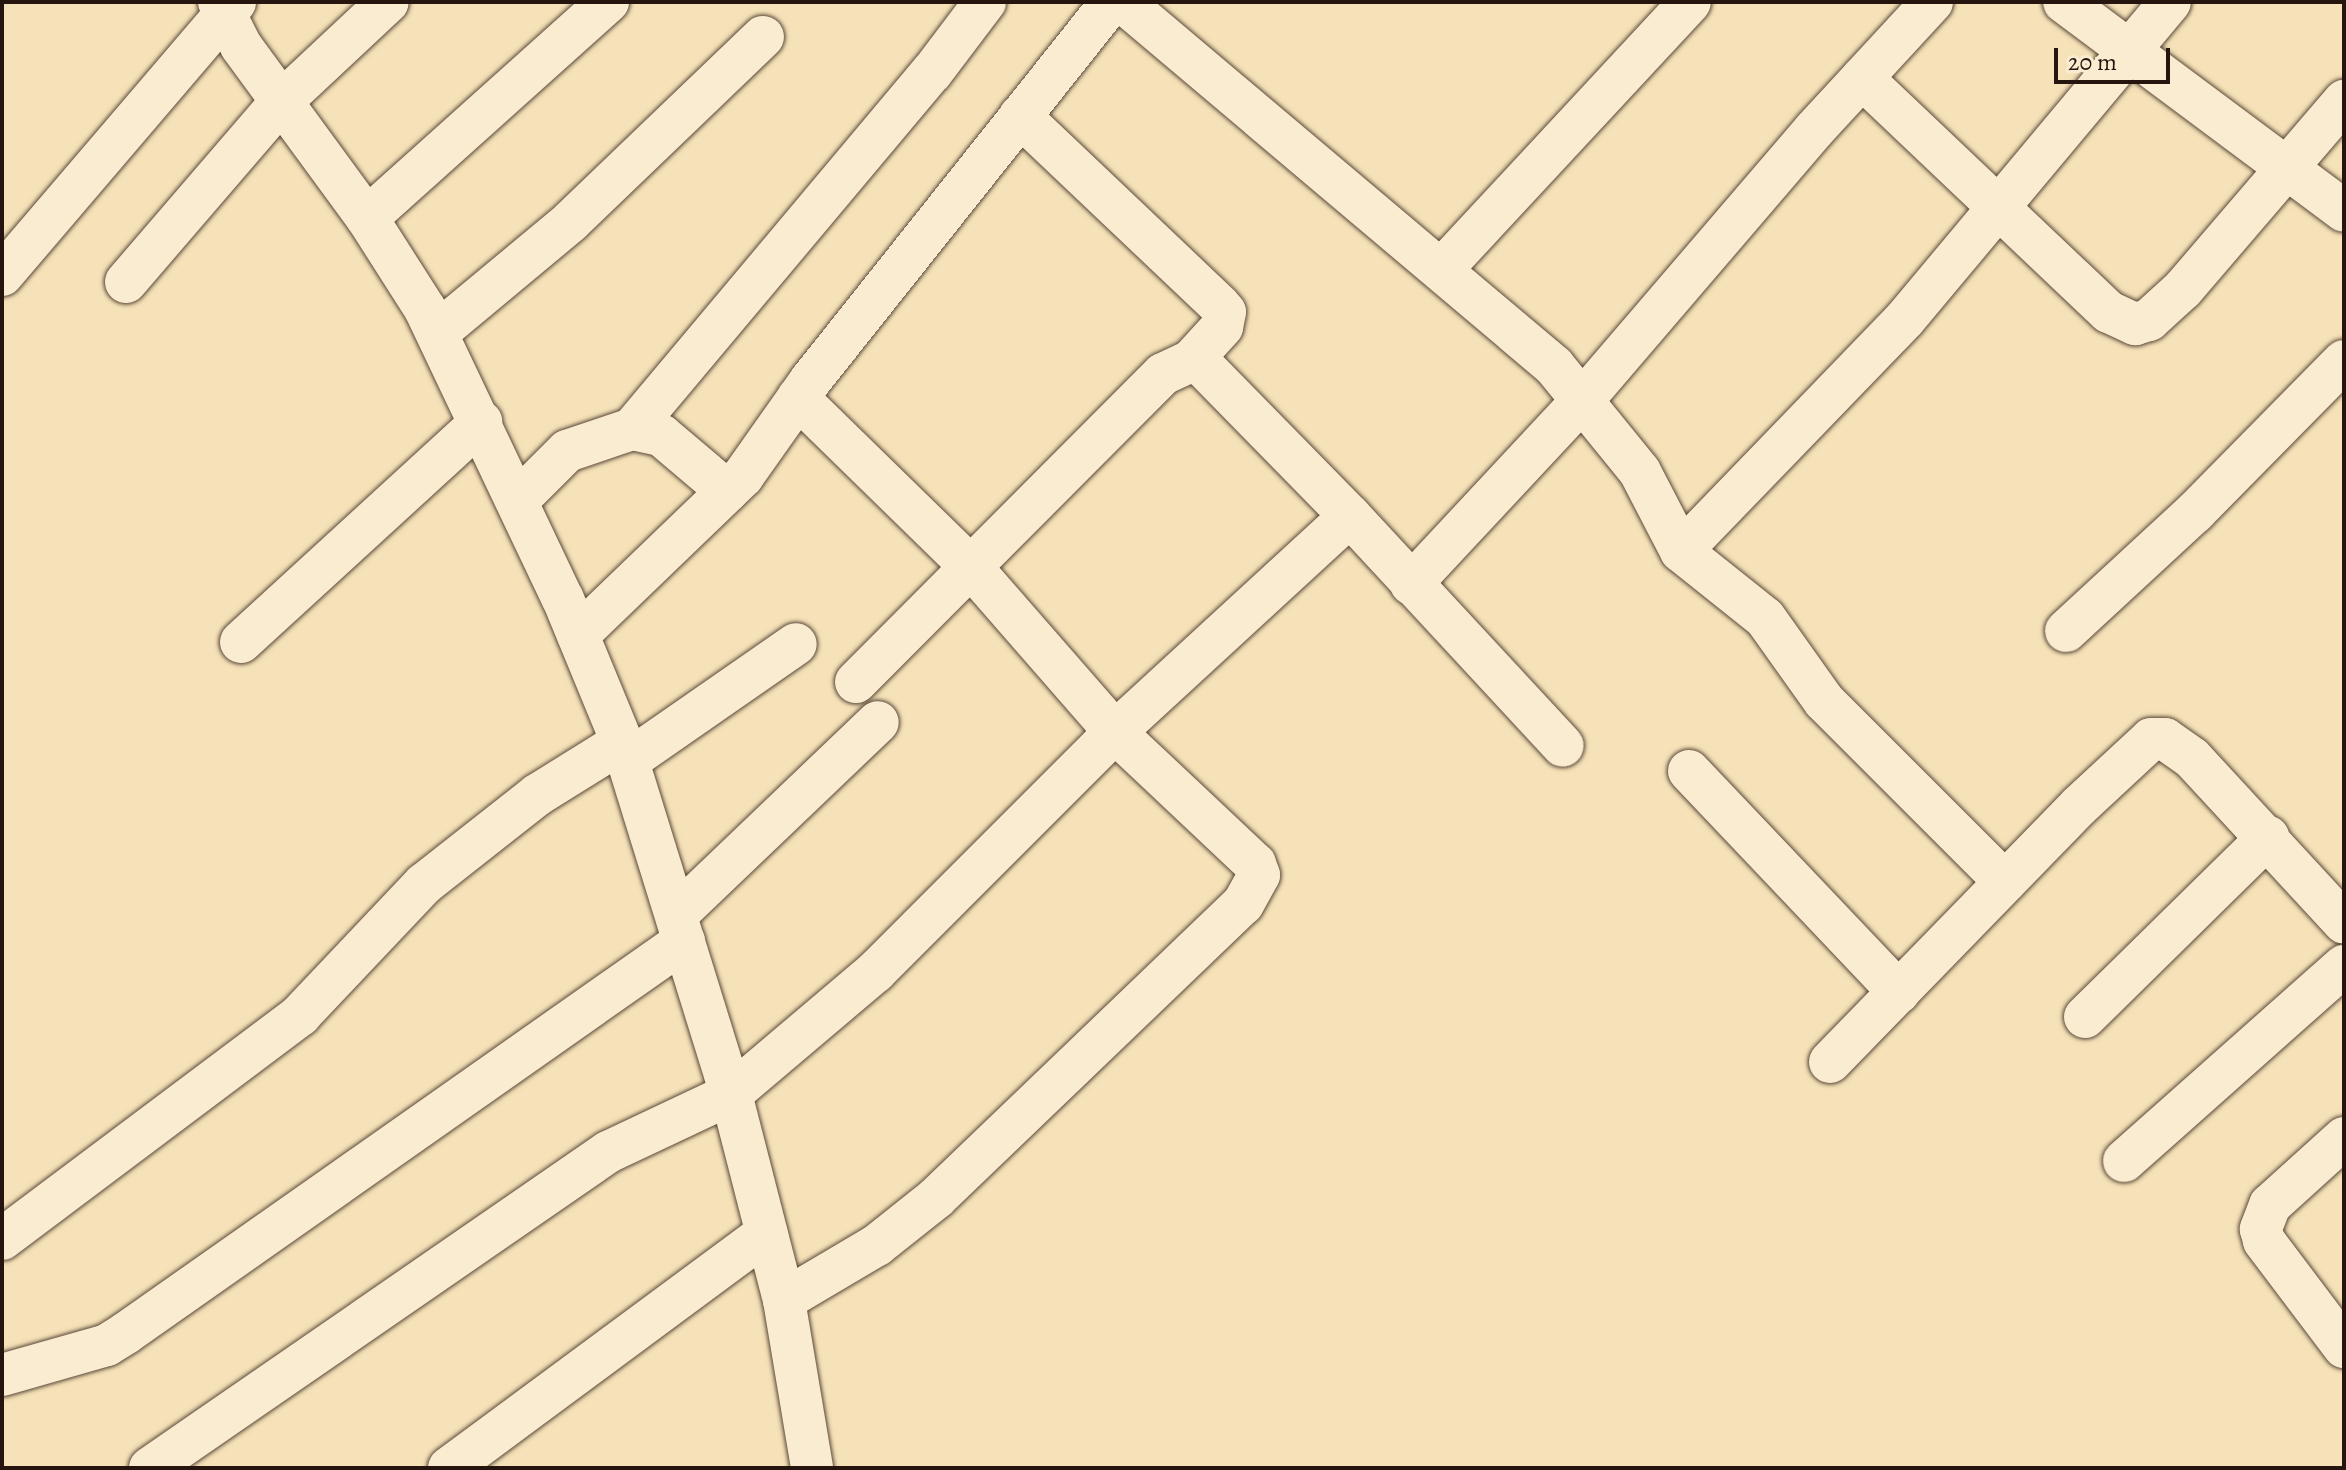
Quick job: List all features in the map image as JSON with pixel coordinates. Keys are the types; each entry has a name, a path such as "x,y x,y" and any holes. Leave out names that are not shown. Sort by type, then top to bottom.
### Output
{"street":[{"path":"126,282 281,102 388,2"},
{"path":"367,218 608,2"},
{"path":"632,429 907,104 985,2"},
{"path":"578,635 727,491 1111,2"},
{"path":"1123,2 1554,366 1640,472 1681,551 1765,618 1824,701 2005,882"},
{"path":"1442,269 1690,2"},
{"path":"1411,584 1581,402 1862,78 1932,2"},
{"path":"2064,2 2344,211"},
{"path":"1681,551 1841,390 1999,211 2170,2"},
{"path":"2,275 226,6 281,102 367,218 438,332 578,635 626,751 731,1094 784,1300 812,1468"},
{"path":"438,332 571,221 763,37"},
{"path":"1862,78 2109,312 2135,324 2149,320 2183,289 2344,101"},
{"path":"856,682 1163,374 1191,361 1222,327 1225,312 1219,305 1020,116"},
{"path":"1191,361 1203,366 1350,516 1563,746"},
{"path":"2066,631 2195,512 2344,361"},
{"path":"784,1300 902,1228 1251,895 1259,875 1255,864 1115,732 971,567 798,398"},
{"path":"241,642 481,422"},
{"path":"517,501 567,451 632,429 661,435 727,491"},
{"path":"150,1468 608,1152 731,1094 875,972 1115,732 1350,516"},
{"path":"2,1239 300,1015 424,884 537,795 626,751 796,644"},
{"path":"2,1375 107,1345 126,1333 680,928 878,722"},
{"path":"1830,1062 2005,882 2151,739 2179,746 2268,837 2344,923"},
{"path":"1689,771 1899,992"},
{"path":"2085,1017 2268,837"},
{"path":"2124,1161 2344,966"},
{"path":"2344,1138 2270,1205 2261,1229 2264,1241 2344,1347"},
{"path":"449,1468 767,1233"}]}
